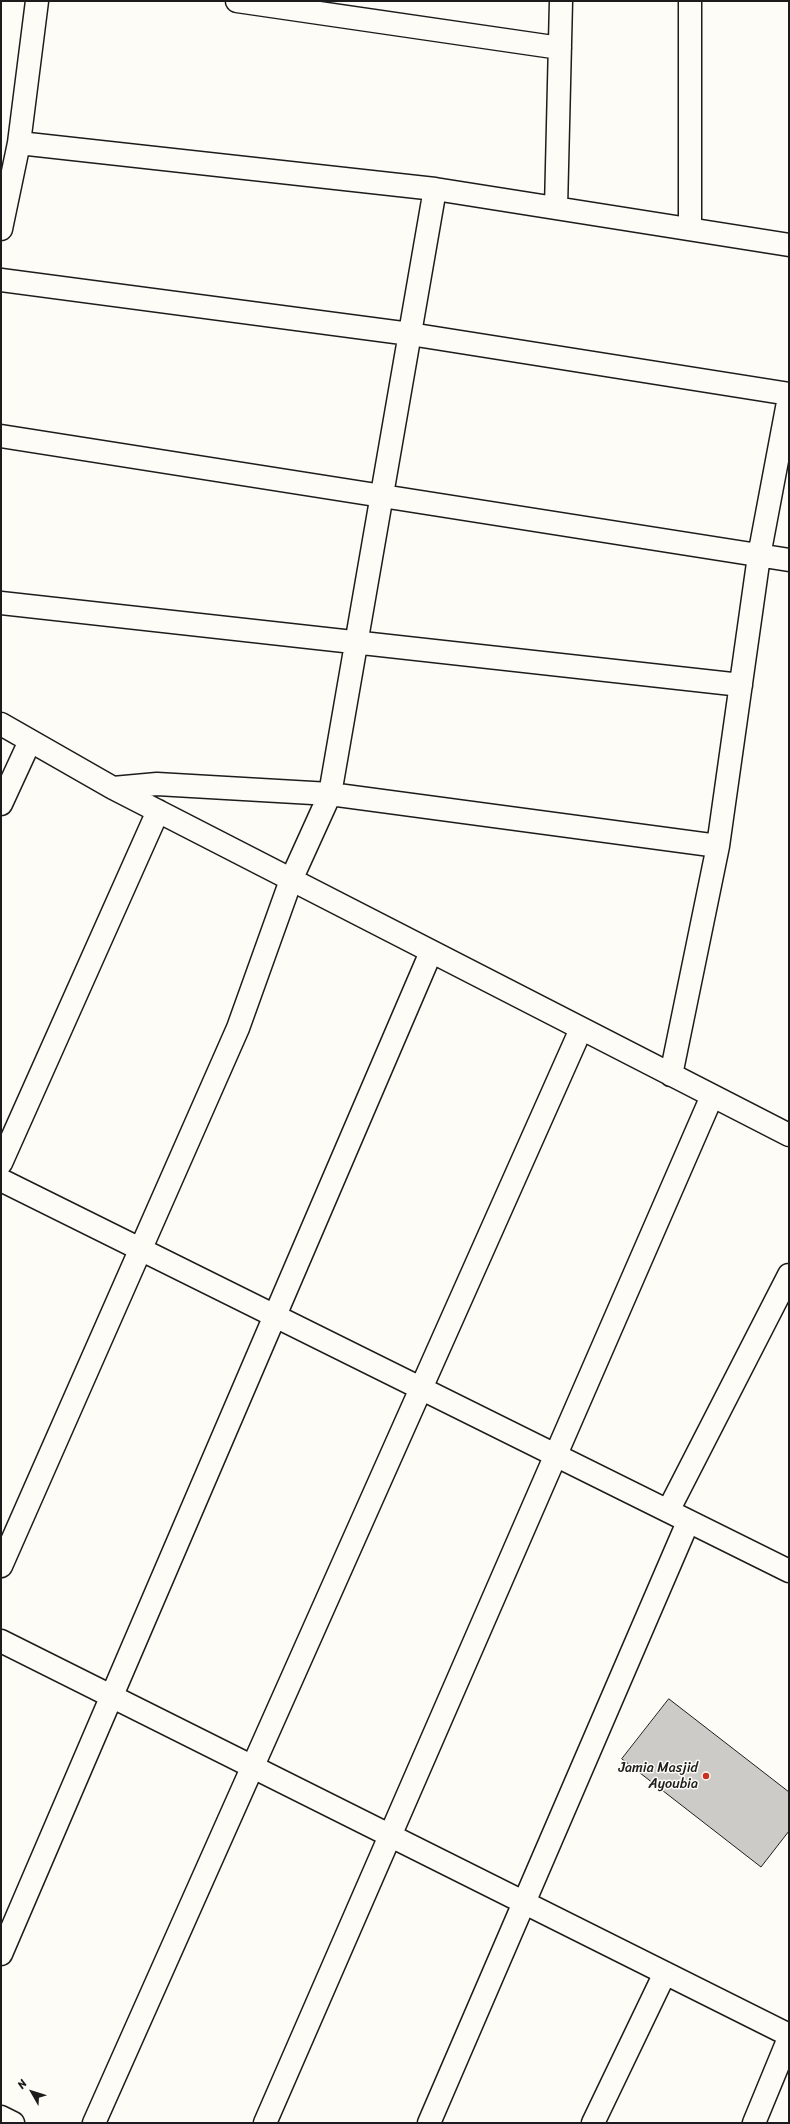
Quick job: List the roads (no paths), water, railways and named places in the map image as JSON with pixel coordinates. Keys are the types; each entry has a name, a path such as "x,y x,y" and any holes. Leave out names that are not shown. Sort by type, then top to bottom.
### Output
{"street":[{"path":"1,229 19,143 37,1"},
{"path":"238,1 560,48"},
{"path":"556,208 561,1"},
{"path":"690,1 690,229"},
{"path":"19,143 435,189 789,245"},
{"path":"1,1566 238,1028 291,880 330,794 435,189"},
{"path":"1,280 410,334 789,394"},
{"path":"671,1075 718,846 759,556 789,397"},
{"path":"1,436 789,560"},
{"path":"1,603 741,685"},
{"path":"1,724 113,788 789,1135"},
{"path":"1,804 30,741"},
{"path":"113,788 157,784 330,794 718,846"},
{"path":"1,1163 158,811"},
{"path":"1,1954 431,952"},
{"path":"94,2123 581,1029"},
{"path":"265,2123 712,1096"},
{"path":"1,1180 789,1571"},
{"path":"668,1511 789,1275"},
{"path":"429,2123 688,1522"},
{"path":"1,1641 789,2036 754,2123"},
{"path":"593,2123 664,1973"},
{"path":"1,2117 13,2123"}],"place":[{"name":"Jamia Masjid Ayoubia","path":"706,1776"}]}
